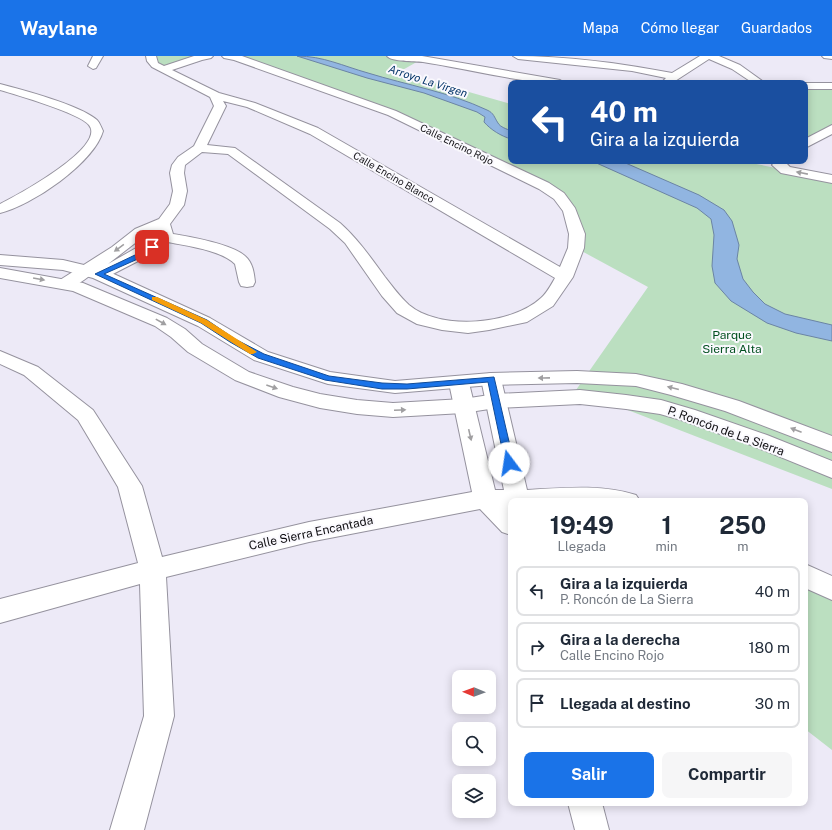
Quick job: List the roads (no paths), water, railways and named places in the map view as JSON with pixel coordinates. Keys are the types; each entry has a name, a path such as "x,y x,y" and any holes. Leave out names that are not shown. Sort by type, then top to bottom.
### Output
{"street":[{"path":"93,66 98,56"},
{"name":"Calle Encino Blanco","path":"152,56 152,61 156,65 217,100 251,105 327,138 565,277"},
{"path":"165,70 200,57 208,56"},
{"name":"Calle Encino Rojo","path":"199,148 223,150 236,154 335,226 350,240 393,298 403,309 423,320 442,325 468,328 521,318 547,302 565,277 576,248 577,234 570,211 559,196 544,186 392,113 236,58 226,56"},
{"path":"392,56 425,57 544,80"},
{"path":"518,56 632,68 670,79 707,56"},
{"path":"711,56 736,67 756,80"},
{"path":"827,56 832,56"},
{"path":"808,86 832,86"},
{"path":"0,87 78,113 93,122 98,133 89,149 67,168 40,188 0,208"},
{"path":"93,272 137,256 165,229 177,205 180,191 177,173 179,165 183,160 199,148 217,100"},
{"path":"808,142 832,129"},
{"path":"780,164 779,165 786,170 832,179"},
{"path":"71,286 93,272 140,232 165,229 238,258 245,266 248,282"},
{"name":"P. Roncón de La Sierra","path":"0,260 39,263 93,272 204,322 261,356 328,378 394,387 459,383 491,379 577,377 636,380 675,388 732,406 832,444"},
{"name":"P. Roncón de La Sierra","path":"0,273 71,286 161,322 178,333 195,348 242,376 286,392 320,401 357,407 394,410 463,406 496,401 580,397 626,402 661,407 758,440 832,470"},
{"path":"0,357 31,371 86,415 130,486 153,570 159,716 127,830"},
{"path":"491,379 518,498"},
{"path":"459,383 485,499 508,522"},
{"name":"Calle Sierra Encantada","path":"554,498 591,496 606,498"},
{"name":"Calle Sierra Encantada","path":"0,611 153,570 309,532 485,499 508,500"},
{"path":"808,577 832,589"},
{"path":"586,806 592,830"}],"water":[{"path":"297,56 306,56 324,60 458,98 491,112 499,124 508,130 508,138 490,128 484,122 485,117 477,112 424,93 367,78"},
{"path":"599,164 628,164 699,195 724,210 732,221 739,245 737,259 743,279 753,292 765,304 785,314 832,325 832,341 796,333 767,323 731,301 715,283 712,266 714,235 711,219 697,208"}],"water label":[{"name":"Arroyo La Virgen","path":"428,81"}],"park label":[{"name":"Parque Sierra Alta","path":"732,342"}]}
